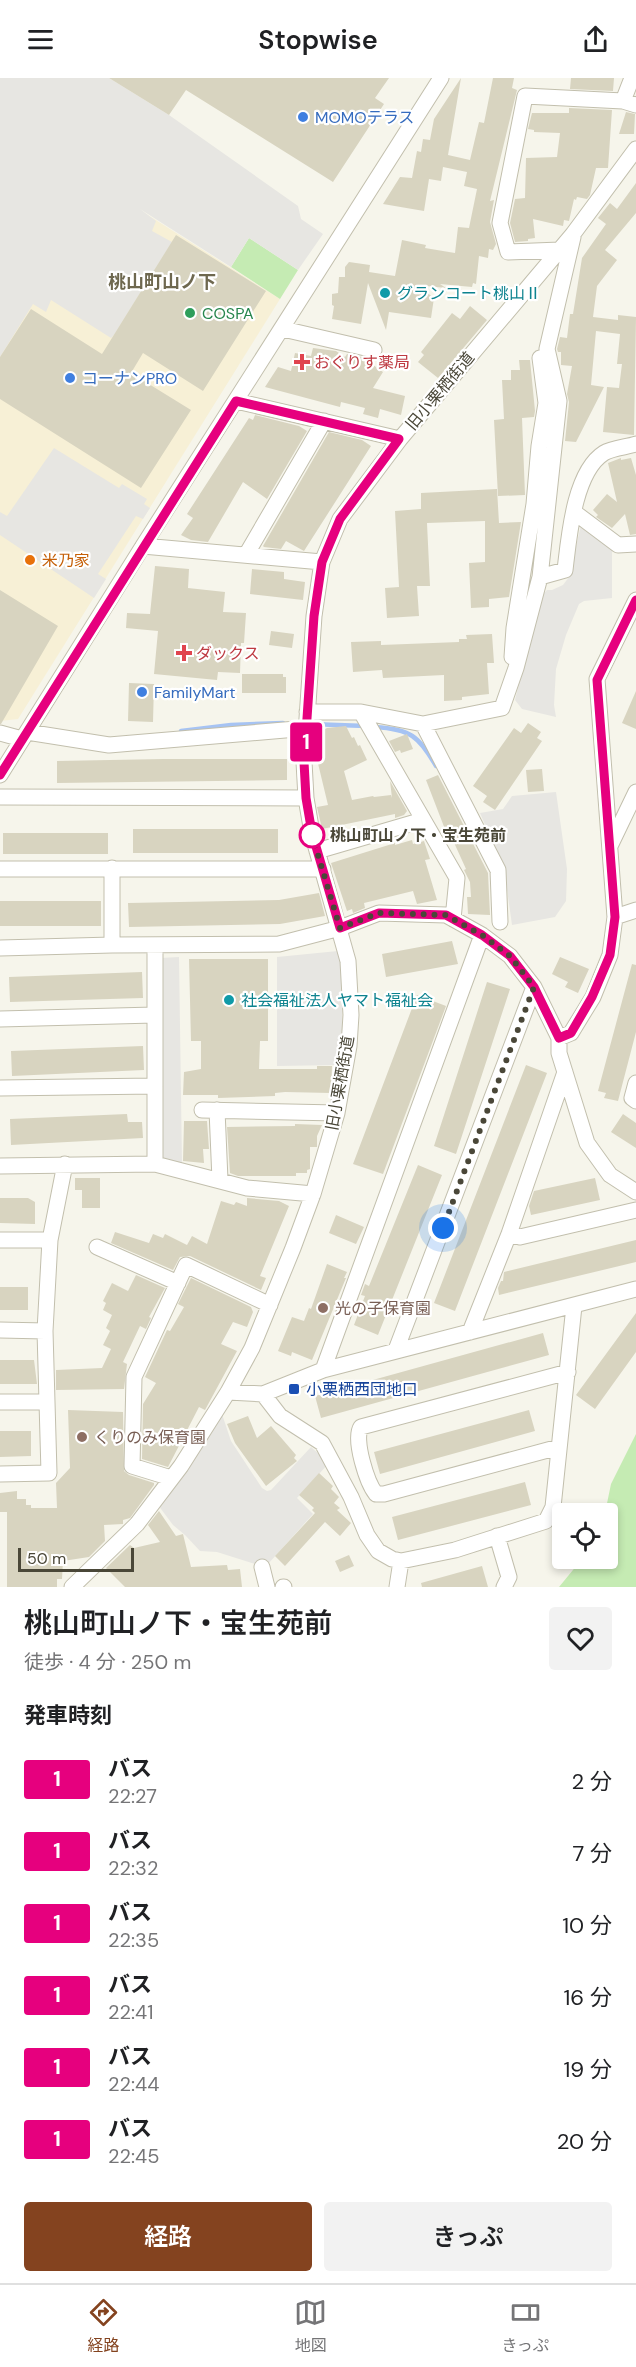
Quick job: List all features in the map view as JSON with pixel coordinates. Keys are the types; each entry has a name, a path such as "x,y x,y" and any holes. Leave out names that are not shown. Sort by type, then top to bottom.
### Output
{"street":[{"path":"0,775 441,78"},
{"path":"560,250 508,252 500,223 525,96 629,103 632,78"},
{"name":"旧小栗栖街道","path":"72,1587 137,1524 171,1478 228,1392 252,1348 270,1305 313,1194 337,1113 349,1046 351,1015 348,961 317,851 306,798 304,762 314,616 322,562 340,519 399,439 560,250 636,149"},
{"path":"0,733 110,745 362,714 423,724 502,708 516,668 540,577 560,401 547,349 573,234"},
{"path":"283,329 374,350"},
{"path":"516,668 511,655 534,504 539,446 546,403 540,354 547,349"},
{"path":"236,401 399,439"},
{"path":"246,555 324,421"},
{"path":"540,577 565,570 574,512 584,476 604,453 636,444"},
{"path":"574,512 618,545 636,544"},
{"path":"143,546 322,562"},
{"path":"559,1038 571,1033 592,997 610,955 615,917 597,680 636,600"},
{"path":"362,714 457,878 453,919"},
{"path":"423,724 498,870 500,922"},
{"path":"609,846 636,792"},
{"path":"0,797 306,798"},
{"path":"317,851 423,820"},
{"path":"112,868 112,945"},
{"path":"0,869 323,869"},
{"path":"615,917 636,910"},
{"path":"0,948 279,944 340,928 379,913 446,915 482,935 510,956 534,987 559,1038 559,1053 587,1143 610,1175 636,1192"},
{"path":"323,1370 482,935"},
{"path":"155,945 155,1164"},
{"path":"396,1350 534,987"},
{"path":"0,1019 154,1015"},
{"path":"470,1332 509,1234 565,1072"},
{"path":"636,1083 632,1098 636,1101"},
{"path":"0,1088 155,1086"},
{"path":"220,1180 210,1110 337,1113"},
{"path":"0,1474 49,1473 45,1331 50,1240 65,1164"},
{"path":"0,1166 155,1164 247,1188 313,1194"},
{"path":"509,1234 520,1237 636,1210"},
{"path":"0,1240 50,1240"},
{"path":"97,1247 178,1283"},
{"path":"171,1478 132,1466 134,1377 186,1265 270,1305"},
{"path":"228,1392 263,1394 323,1370 636,1289"},
{"path":"263,1394 280,1416 322,1443 351,1497 367,1535 378,1551 401,1561 455,1550 546,1521 553,1507 574,1306"},
{"path":"0,1330 45,1331"},
{"path":"559,1447 384,1494 376,1494 370,1486 357,1436 361,1426 567,1372"},
{"path":"0,1402 46,1402"},
{"path":"497,1536 510,1577 504,1587"},
{"path":"397,1587 401,1561"},
{"path":"262,1567 267,1587"}],"shaded area":[{"path":"0,78 109,78 169,115 298,206 301,219 323,234 298,270 249,238 231,267 140,209 156,221 152,231 172,242 114,335 111,338 51,300 46,312 33,304 0,357"},
{"path":"0,147 107,189 280,299 18,719 0,721"},
{"path":"54,448 119,488 122,484 147,499 144,504 150,508 143,519 136,516 98,574 106,579 94,598 0,535 0,512 7,516"},
{"path":"581,525 612,546 612,598 584,601 579,604 566,635 556,669 554,705 556,717 522,709 515,700 540,597 547,590 563,585 569,577"},
{"path":"556,792 567,869 566,901 555,917 512,925 504,868 480,813 503,809 512,796"},
{"path":"338,951 343,975 342,1041 338,1065 277,1066 277,957"},
{"path":"179,957 182,1164 160,1157 160,958"},
{"path":"222,1414 231,1441 262,1488 267,1491 271,1490 311,1447 329,1463 297,1498 313,1514 268,1564 255,1564 217,1552 200,1551 173,1525 158,1505"}],"green space":[{"path":"249,238 298,270 280,299 231,267"},
{"path":"636,1434 636,1587 559,1587 574,1569 618,1569 618,1503 607,1503 611,1484"}],"building":[{"name":"MOMOテラス","path":"109,78 389,78 375,98 384,104 333,182 186,90 169,115"},
{"path":"461,78 448,155 470,160 479,122 484,123 493,78 514,78 512,88 517,90 490,201 494,200 490,222 496,244 493,250 489,249 488,258 479,256 476,284 473,283 472,287 440,284 446,288 417,285 434,298 431,318 389,312 386,330 368,283 361,324 332,319 334,306 332,305 332,294 338,293 339,277 345,277 345,267 349,262 370,265 369,272 395,276 402,240 426,245 425,248 455,253 458,227 469,228 477,189 464,186 467,172 443,167 441,181 429,179 424,211 383,204 400,177 412,178 417,151 421,152 423,139 430,140 434,119"},
{"path":"571,78 614,78 613,91 570,89"},
{"path":"569,108 612,110 608,168 596,168 590,195 587,199 577,197 576,200 574,199 569,221 564,220 563,226 533,219 535,238 515,242 510,223 515,199 525,198 526,158 557,157 560,133 534,132 528,129 532,113 569,113"},
{"path":"626,112 635,114 634,134 619,134"},
{"path":"636,183 636,213 605,250 617,260 597,286 593,317 618,320 618,315 636,317 634,435 603,432 607,387 619,388 622,364 617,364 620,334 596,331 591,385 604,387 576,442 565,441 569,402 567,394 572,366 561,365 561,352 557,349 560,337 567,338 582,258 606,224 598,218 610,203 617,209"},
{"path":"176,235 266,291 203,391 143,353 131,373 191,410 141,488 0,399 0,357 31,309 102,354"},
{"path":"470,306 487,320 438,378 418,362 424,355 421,352 452,313 460,319"},
{"path":"313,348 336,351 345,357 347,354 362,357 383,372 373,388 405,396 401,415 380,409 378,418 363,414 365,408 341,402 340,407 265,387 278,367 291,371 295,353 311,356"},
{"path":"519,360 530,360 535,411 534,417 522,418 525,495 498,496 494,420 504,419 502,380 511,380 511,370 520,370"},
{"path":"255,415 299,426 307,431 267,499 243,482 208,542 191,540 181,535 193,518 187,514 249,418 253,420"},
{"path":"329,432 362,440 371,446 304,551 286,541 281,549 264,547 263,546"},
{"path":"621,458 621,460 631,458 636,475 636,534 630,535 625,514 612,528 596,517 598,515 593,510 607,494 617,502 608,463"},
{"path":"497,489 499,523 521,522 509,597 489,599 489,607 471,608 469,563 485,562 485,521 427,523 430,586 417,586 419,616 387,618 385,588 399,587 395,511 421,509 421,493"},
{"path":"155,566 189,569 188,588 225,592 223,612 246,613 244,643 241,643 240,673 218,672 217,680 154,674 158,631 126,628 127,613 150,614"},
{"path":"252,569 284,572 284,579 305,582 303,600 250,594"},
{"path":"0,590 58,626 1,724 0,724"},
{"path":"271,631 294,634 292,648 269,645"},
{"path":"492,634 494,663 487,663 489,694 444,701 444,675 383,678 382,670 353,672 351,642 381,641 381,645 459,642 459,639 467,639 466,635"},
{"path":"242,674 283,674 283,677 286,677 286,693 242,693"},
{"path":"129,683 154,684 153,722 128,721"},
{"path":"636,691 636,729 622,723"},
{"path":"528,723 541,732 537,738 542,741 495,810 483,802 487,796 473,786 514,728 521,733"},
{"path":"346,726 352,738 354,737 358,746 360,745 367,760 344,771 352,800 391,795 392,798 390,781 407,811 404,815 395,818 395,814 322,829 317,807 328,805 315,751 316,734 327,728"},
{"path":"407,734 413,749 401,753 400,750 395,752 389,741"},
{"path":"287,759 287,780 57,783 57,761"},
{"path":"542,769 544,791 528,792 526,770"},
{"path":"438,775 488,873 490,915 468,914 467,897 471,897 470,882 464,870 466,869 451,836 448,837 426,780"},
{"path":"133,829 278,829 278,853 133,853"},
{"path":"3,833 108,833 108,854 3,854"},
{"path":"412,840 413,844 424,841 430,859 425,860 437,900 417,904 413,891 364,903 365,908 353,913 352,909 347,911 331,863"},
{"path":"319,893 325,916 280,924 129,927 128,903 279,900"},
{"path":"0,901 101,901 101,926 0,926"},
{"path":"452,941 458,964 386,977 382,954"},
{"path":"560,957 589,969 578,993 565,987 568,982 552,974"},
{"path":"189,959 268,959 268,1041 260,1041 259,1069 317,1069 317,1066 332,1066 331,1093 285,1092 275,1093 275,1096 218,1098 218,1095 183,1095 184,1072 201,1069 201,1041 191,1041"},
{"path":"632,964 636,965 636,1032 618,1101 604,1098 606,1093 598,1091"},
{"path":"142,972 143,998 10,1002 9,977"},
{"path":"487,982 510,989 456,1154 434,1146"},
{"path":"417,995 446,1006 383,1174 353,1164"},
{"path":"143,1046 144,1070 12,1076 11,1051"},
{"path":"526,1065 547,1073 455,1311 434,1303"},
{"path":"127,1114 128,1122 142,1122 143,1138 11,1145 10,1119"},
{"path":"623,1114 636,1123 636,1148 611,1132"},
{"path":"184,1121 207,1121 209,1149 203,1149 204,1163 183,1161"},
{"path":"295,1124 322,1125 317,1136 317,1147 310,1147 310,1169 307,1173 296,1173 296,1176 238,1176 230,1173 227,1127 295,1126"},
{"path":"418,1165 442,1175 378,1335 354,1325 365,1296 361,1295 365,1284 369,1286"},
{"path":"75,1178 100,1178 100,1208 82,1208 82,1190 75,1190"},
{"path":"595,1178 600,1200 531,1215 529,1206 534,1191"},
{"path":"0,1198 28,1198 35,1202 35,1224 0,1223"},
{"path":"247,1198 279,1201 289,1206 260,1276 266,1278 261,1290 190,1256 180,1257 173,1270 111,1243 115,1232 149,1243 153,1234 163,1238 165,1234 187,1245 192,1236 207,1244 221,1201 234,1205 236,1202 247,1206"},
{"path":"336,1215 364,1227 356,1244 329,1233"},
{"path":"636,1240 636,1262 499,1295 498,1288 503,1281 504,1272"},
{"path":"327,1264 347,1272 312,1360 292,1352 291,1356 278,1351 292,1317 304,1321 309,1308 311,1309"},
{"path":"136,1275 165,1288 149,1317 151,1318 146,1329 140,1326 123,1362 127,1364 124,1389 56,1390 56,1370 102,1368 111,1349 103,1345 110,1331 106,1328 112,1315 103,1310 106,1303 103,1301 112,1283 128,1291"},
{"path":"191,1278 251,1307 253,1312 247,1327 233,1322 221,1344 237,1351 205,1410 199,1407 168,1467 142,1459 143,1404 156,1383 145,1377 167,1330 170,1331 184,1307 178,1304"},
{"path":"0,1287 28,1287 28,1310 0,1310"},
{"path":"636,1313 636,1352 595,1409 576,1395"},
{"path":"543,1333 549,1355 321,1418 315,1396"},
{"path":"0,1360 34,1360 37,1384 0,1384"},
{"path":"68,1410 123,1412 124,1471 129,1475 154,1483 154,1485 130,1518 123,1520 123,1524 104,1525 105,1541 89,1557 63,1561 62,1579 57,1579 57,1587 7,1587 7,1512 0,1512 0,1493 17,1491 17,1499 26,1499 26,1505 31,1505 31,1508 57,1508 56,1483 70,1468"},
{"path":"529,1410 535,1431 380,1474 374,1452"},
{"path":"248,1416 257,1438 271,1426 296,1455 294,1458 297,1461 266,1486 235,1443 227,1424"},
{"path":"0,1431 31,1431 31,1456 0,1457"},
{"path":"319,1473 333,1486 331,1489 339,1497 334,1503 340,1508 337,1510 351,1523 340,1536 325,1522 285,1566 275,1556 315,1513 312,1510 314,1508 299,1495"},
{"path":"525,1482 531,1505 398,1540 392,1517"},
{"path":"159,1511 176,1536 183,1534 191,1567 227,1565 228,1570 240,1569 242,1587 125,1587 106,1568 130,1545 134,1548 160,1542 148,1525"},
{"path":"349,1555 354,1566 340,1572 335,1561"},
{"path":"482,1566 488,1587 422,1587 421,1583"}],"waterway":[{"path":"181,731 231,725 283,723"},
{"path":"309,724 366,726"},
{"path":"375,727 397,730 412,736 424,748 436,766"}],"bus line":[{"name":"1","path":"0,775 236,401 399,439 340,519 322,562 314,616 304,762 306,798 312,833 340,928 379,913 446,915 482,935 510,956 534,987 559,1038 571,1033 592,997 610,955 615,917 597,680 636,600"}],"place":[{"name":"MOMOテラス","path":"303,117"},
{"name":"グランコート桃山Ⅱ","path":"385,293"},
{"name":"COSPA","path":"190,313"},
{"name":"おぐりす薬局","path":"302,362"},
{"name":"コーナンPRO","path":"70,378"},
{"name":"米乃家","path":"30,560"},
{"name":"ダックス","path":"184,653"},
{"name":"FamilyMart","path":"142,692"},
{"name":"桃山町山ノ下・宝生苑前","path":"312,835"},
{"name":"社会福祉法人ヤマト福祉会","path":"229,1000"},
{"name":"光の子保育園","path":"323,1308"},
{"name":"小栗栖西団地口","path":"294,1389"},
{"name":"くりのみ保育園","path":"82,1437"}],"district":[{"name":"桃山町山ノ下","path":"162,282"}],"route":[{"path":"312,835 312,833 340,928 379,913 446,915 482,935 510,956 534,987 443,1228"}]}
